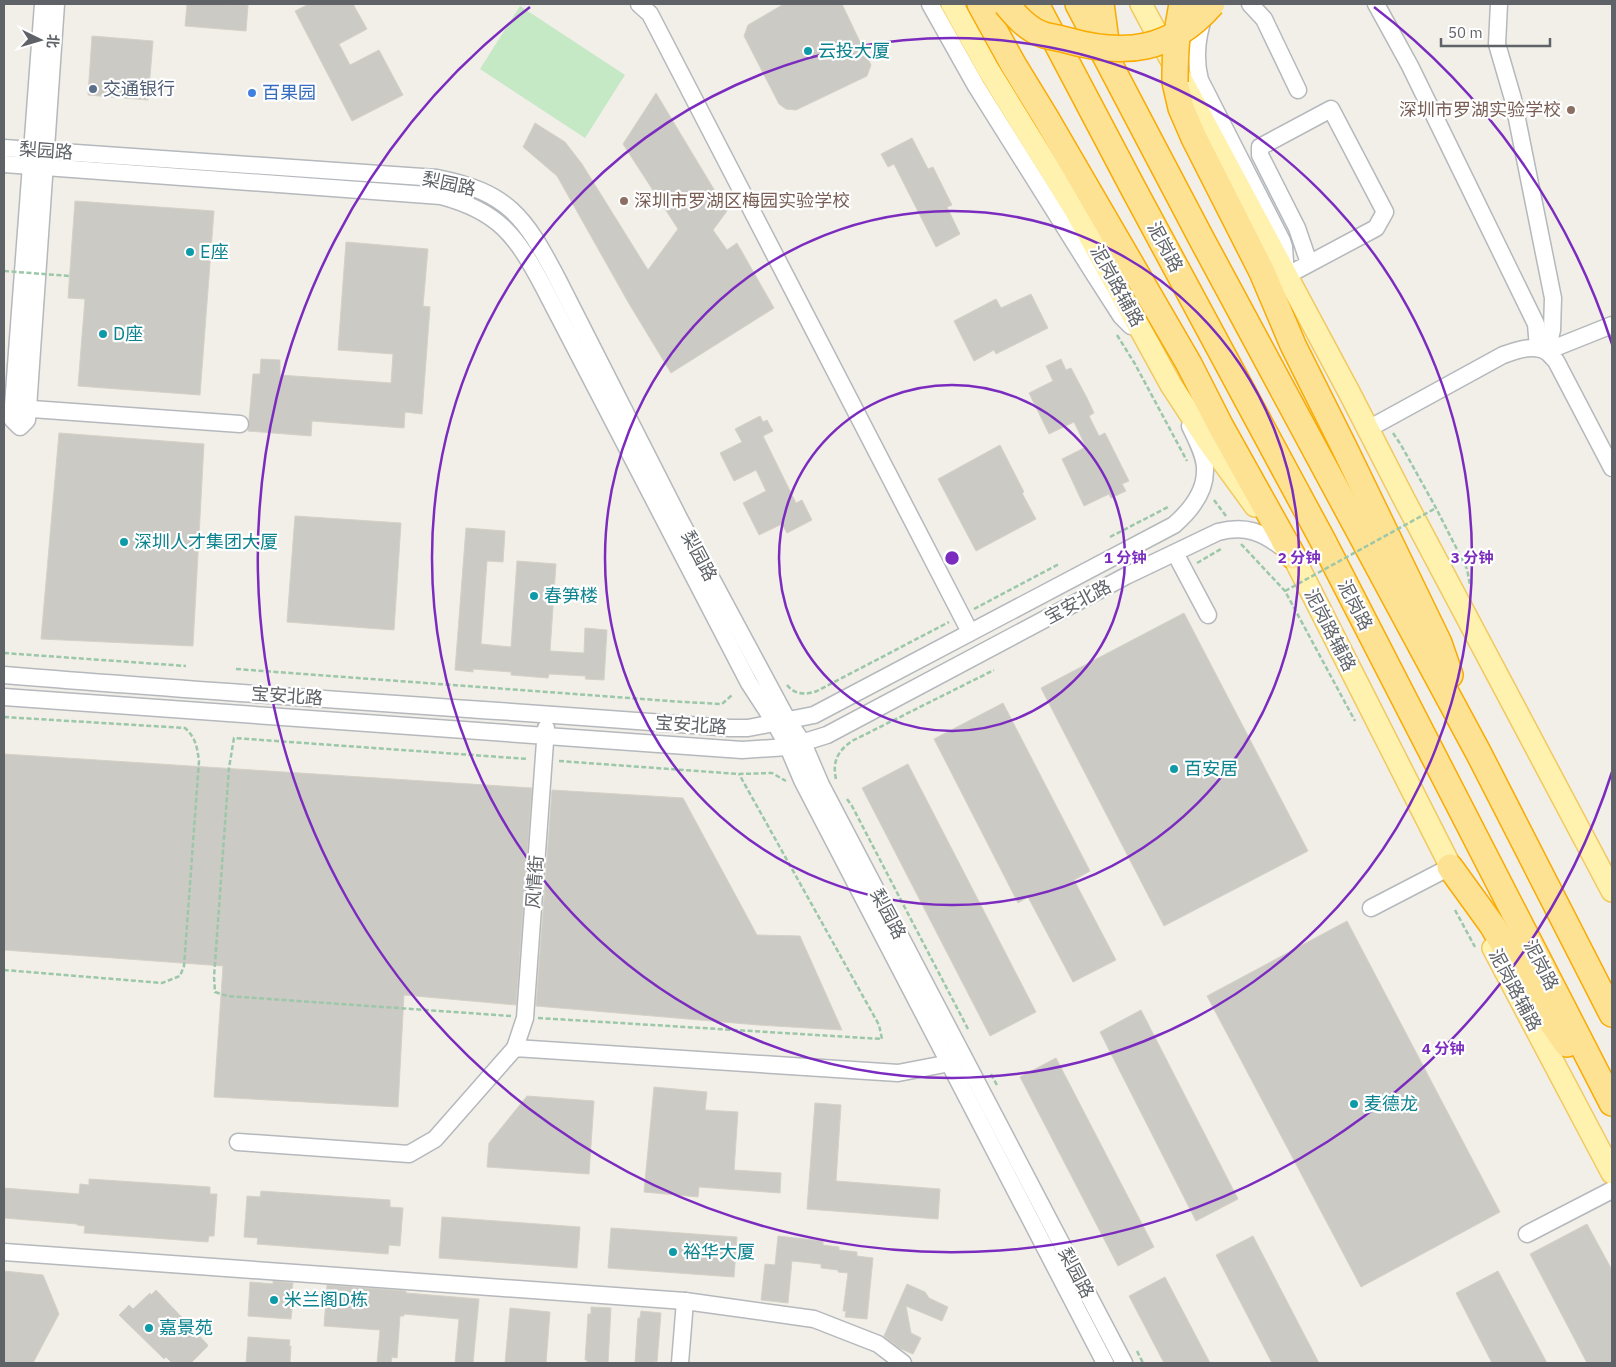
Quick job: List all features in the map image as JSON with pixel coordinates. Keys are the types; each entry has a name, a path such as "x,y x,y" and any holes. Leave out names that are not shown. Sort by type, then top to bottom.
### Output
{"highway":[{"path":"980,4 1013,64 1189,364 1220,425 1293,556"},
{"path":"1006,4 1021,21 1042,35 1090,46 1124,49 1161,42 1178,34 1193,24 1212,4"},
{"name":"泥岗路","path":"1036,4 1322,539 1611,1100"},
{"name":"泥岗路","path":"1078,4 1201,238 1478,752 1612,1014"},
{"path":"1101,4 1110,65"},
{"path":"1182,4 1174,51 1183,89 1181,108 1194,138 1262,272 1293,345 1439,643 1478,752"},
{"path":"1189,364 1296,516 1322,539"},
{"path":"1450,867 1492,925 1541,1007 1576,1056 1611,1100"},
{"path":"1572,935 1598,963 1612,983"}],"main road":[{"name":"泥岗路辅路","path":"952,4 988,69 1075,210 1171,385 1207,440 1293,556 1450,867 1612,1173"},
{"path":"1141,4 1183,89 1368,429 1612,891"},
{"path":"1183,89 1188,30 1195,4"},
{"path":"1262,272 1291,316 1355,428 1404,499"}],"street":[{"path":"39,158 43,4"},
{"path":"56,4 15,407 240,424"},
{"path":"640,4 650,14 970,632"},
{"path":"930,4 976,86 1094,274 1122,316 1153,351"},
{"path":"1208,4 1200,26 1197,43 1197,65 1200,80 1282,242 1286,276 1376,228 1385,212 1331,109 1260,147 1260,155 1297,228 1309,263"},
{"path":"1250,4 1264,19 1298,90"},
{"path":"1376,4 1410,66 1536,324 1542,350 1556,361 1612,468"},
{"path":"1499,4 1497,44 1513,99 1553,298 1552,330 1542,350"},
{"name":"梨园路","path":"4,148 39,158 424,194 460,201 481,210 499,222 514,238 527,255 749,683 782,722 795,745 802,780 1124,1363"},
{"name":"梨园路","path":"4,164 39,158"},
{"path":"1368,429 1502,355 1520,350 1542,350 1612,325"},
{"name":"宝安北路","path":"4,675 144,687 730,728 748,728 814,715 1174,525 1188,513 1201,488 1205,471 1204,460 1171,385"},
{"name":"宝安北路","path":"4,697 742,750 795,745 828,735 1126,576 1218,532 1232,528 1260,533 1293,556"},
{"path":"1175,553 1208,615"},
{"name":"风情街","path":"515,1048 525,1018 547,714"},
{"path":"1371,908 1450,867"},
{"path":"238,1142 409,1154 435,1139 515,1048 898,1073 956,1060"},
{"name":"梨园路","path":"956,1060 1105,1363"},
{"path":"1527,1234 1612,1190"},
{"path":"4,1252 685,1300 814,1319 878,1344 903,1363"},
{"path":"680,1363 685,1300"}],"path":[{"path":"4,271 70,276"},
{"path":"1393,433 1468,568"},
{"path":"1214,500 1226,518"},
{"path":"1110,537 1173,504"},
{"path":"1285,591 1436,508"},
{"path":"1238,541 1247,540"},
{"path":"1192,565 1224,547"},
{"path":"1245,549 1285,591 1324,663 1318,643"},
{"path":"785,682 791,690 800,693 817,691 1058,564"},
{"path":"1290,587 1294,595"},
{"path":"4,652 186,666"},
{"path":"236,669 722,704 732,696"},
{"path":"838,784 834,766 839,753 852,741 994,670"},
{"path":"4,717 185,728 193,735 197,744 199,761 184,966 180,976 162,983 4,970"},
{"path":"739,774 879,1026 882,1039 525,1018 227,996 215,992 214,977 229,768 234,738 739,774 772,773 781,776 790,785"},
{"path":"844,795 852,806 969,1032"}],"green space":[{"path":"520,6 625,75 585,138 480,69"}],"building":[{"path":"187,4 248,5 246,31 185,26"},
{"path":"309,4 353,4 367,29 339,44 350,65 379,50 403,95 352,121 295,11"},
{"name":"云投大厦","path":"784,4 842,4 871,65 867,76 796,110 786,109 779,104 744,36 748,25"},
{"path":"92,36 153,41 148,100 88,95"},
{"path":"656,93 727,211 713,230 727,250 737,243 774,308 671,373 628,302 557,176 523,147 535,123 565,142 582,164 648,270 678,229 623,144"},
{"path":"912,138 928,169 933,167 952,205 947,207 960,234 936,247 894,164 888,167 881,154"},
{"path":"75,201 214,211 200,395 78,386 85,299 68,298"},
{"path":"346,242 428,249 423,306 430,307 422,414 405,412 404,428 312,421 311,436 248,431 253,374 260,374 261,359 280,360 280,375 391,383 393,354 338,350"},
{"path":"1031,294 1048,328 996,354 994,350 974,361 954,321 996,299 1001,308"},
{"path":"1061,359 1066,370 1071,368 1094,413 1089,416 1099,436 1105,433 1129,481 1122,484 1126,491 1111,498 1109,494 1084,506 1062,459 1086,447 1074,422 1049,434 1029,393 1053,381 1046,366"},
{"path":"760,416 763,422 767,420 773,431 763,436 796,503 802,500 812,520 787,533 782,524 759,535 743,503 766,491 756,470 734,481 720,453 742,442 735,429"},
{"name":"深圳人才集团大厦","path":"59,433 204,444 193,646 41,639"},
{"path":"1000,445 1036,519 976,551 938,479"},
{"path":"295,516 401,523 394,630 287,622"},
{"name":"春笋楼","path":"466,528 505,531 503,562 487,561 481,644 511,647 517,561 556,564 550,651 584,653 585,628 607,630 604,680 585,679 586,676 549,674 548,678 511,675 511,672 473,669 473,672 455,670"},
{"name":"百安居","path":"1184,613 1308,851 1164,926 1041,688"},
{"path":"1003,703 1090,871 1074,880 1116,960 1073,982 1028,897 1018,903 934,739"},
{"path":"4,754 532,788 516,1005 404,995 398,1107 214,1097 223,966 4,950"},
{"path":"908,764 1036,1012 990,1036 862,788"},
{"path":"552,790 683,798 757,935 800,936 842,1030 758,1025 536,1006"},
{"name":"麦德龙","path":"1347,921 1500,1212 1361,1287 1207,996"},
{"path":"1141,1010 1238,1199 1196,1221 1100,1032"},
{"path":"1056,1058 1154,1247 1118,1266 1020,1077"},
{"path":"654,1087 707,1092 705,1110 738,1112 734,1170 781,1173 780,1193 699,1187 698,1197 644,1192"},
{"path":"527,1096 594,1101 589,1174 487,1167 489,1143"},
{"path":"815,1103 841,1105 836,1181 940,1189 938,1219 807,1209"},
{"path":"89,1179 210,1187 210,1194 217,1194 214,1236 209,1236 208,1242 84,1233 85,1226 77,1224 4,1218 4,1188 79,1194 80,1184 89,1185"},
{"path":"261,1191 390,1200 390,1207 403,1208 400,1246 389,1245 388,1254 257,1244 258,1238 244,1237 247,1196 260,1197"},
{"path":"442,1217 580,1227 577,1268 439,1258"},
{"path":"1587,1224 1612,1270 1612,1363 1587,1363 1530,1254"},
{"name":"裕华大厦","path":"611,1228 737,1237 734,1277 608,1268"},
{"path":"778,1236 823,1241 823,1245 839,1247 839,1250 857,1252 857,1256 873,1258 867,1319 845,1317 846,1311 843,1311 848,1273 821,1268 821,1264 792,1261 788,1303 761,1300 765,1264 775,1265"},
{"path":"1253,1236 1319,1363 1272,1363 1216,1255"},
{"path":"4,1271 43,1275 59,1314 33,1363 4,1363"},
{"path":"1498,1271 1547,1363 1492,1363 1456,1293"},
{"path":"1165,1277 1210,1363 1164,1363 1129,1296"},
{"name":"米兰阁D栋","path":"273,1281 293,1283 291,1319 248,1316 250,1282 273,1284"},
{"path":"907,1284 925,1292 929,1298 948,1307 942,1321 906,1306 911,1333 921,1338 913,1354 899,1348 884,1336"},
{"path":"327,1285 479,1299 473,1363 455,1363 459,1319 404,1314 404,1316 400,1316 397,1358 392,1357 391,1363 377,1363 380,1330 324,1326"},
{"name":"嘉景苑","path":"156,1290 208,1346 191,1363 172,1363 166,1357 164,1359 119,1315 129,1305 133,1309 150,1293 151,1295"},
{"path":"591,1307 611,1308 608,1363 587,1363 587,1360 585,1360 588,1314 591,1314"},
{"path":"510,1308 550,1312 546,1363 505,1363"},
{"path":"641,1311 661,1313 657,1362 655,1361 655,1363 635,1363 638,1318 640,1318"},
{"path":"248,1337 290,1340 290,1363 246,1363"}],"place":[{"name":"云投大厦","path":"808,51"},
{"name":"交通银行","path":"93,89"},
{"name":"百果园","path":"252,93"},
{"name":"深圳市罗湖实验学校","path":"1571,110"},
{"name":"深圳市罗湖区梅园实验学校","path":"624,201"},
{"name":"E座","path":"190,252"},
{"name":"D座","path":"103,334"},
{"name":"深圳人才集团大厦","path":"124,542"},
{"name":"春笋楼","path":"534,596"},
{"name":"百安居","path":"1174,769"},
{"name":"麦德龙","path":"1354,1104"},
{"name":"裕华大厦","path":"673,1252"},
{"name":"米兰阁D栋","path":"274,1300"},
{"name":"嘉景苑","path":"149,1328"}]}
